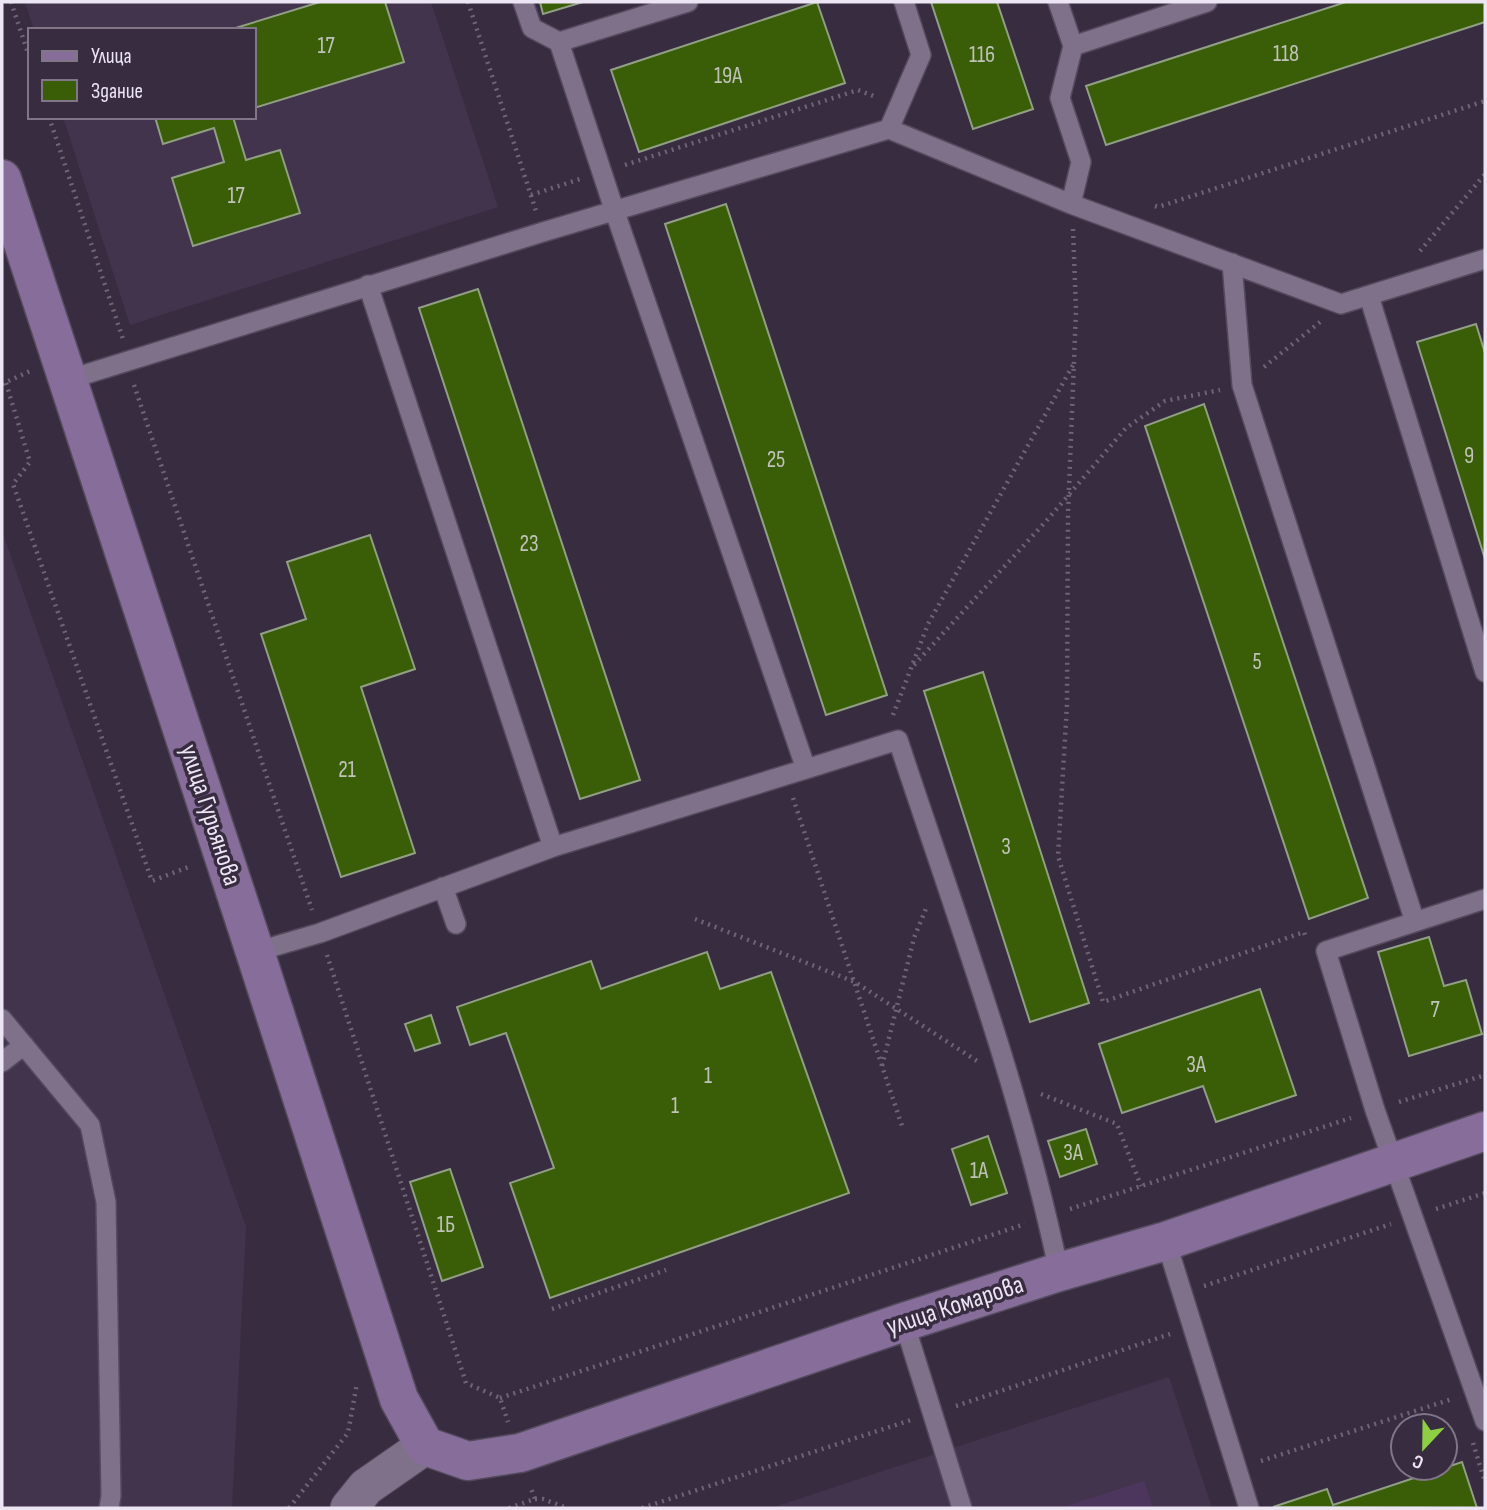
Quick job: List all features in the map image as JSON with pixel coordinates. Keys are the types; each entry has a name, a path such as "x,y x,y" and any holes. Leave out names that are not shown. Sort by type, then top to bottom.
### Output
{"street":[{"name":"улица Гурьянова","path":"2,179 399,1399 425,1446"},
{"name":"улица Комарова","path":"425,1446 468,1461 520,1454 904,1322 1166,1241 1485,1131"},
{"path":"349,1508 366,1487 425,1446"}],"lane":[{"path":"523,2 532,28 559,42 806,768"},
{"path":"889,129 921,55 904,2"},
{"path":"1058,2 1073,46 1060,98 1080,162 1071,204"},
{"path":"1073,46 1207,2"},
{"path":"559,42 682,3"},
{"path":"67,380 368,285 889,129 1071,204 1341,304 1485,259"},
{"path":"1232,263 1242,385 1415,922"},
{"path":"368,285 553,847"},
{"path":"1369,296 1485,672"},
{"path":"255,952 320,933 553,847 898,740 1011,1083 1048,1216 1059,1272"},
{"path":"443,887 456,924"},
{"path":"1485,899 1326,951 1375,1110 1485,1420"},
{"path":"2,1018 90,1125 106,1202 109,1508"},
{"path":"2,1062 24,1045"},
{"path":"1166,1241 1249,1508"},
{"path":"904,1322 962,1508"}],"path":[{"path":"11,2 28,53"},
{"path":"468,2 543,232"},
{"path":"50,119 122,337 126,363 320,933 466,1383 499,1398 1485,1075"},
{"path":"1388,290 1485,174"},
{"path":"1071,204 1076,310 1068,496 1067,704 1058,856 1103,1002 1304,932 1308,945"},
{"path":"911,668 1068,496 1126,428 1165,401 1242,385 1341,304"},
{"path":"882,745 928,624 1074,364"},
{"path":"2,384 6,383 30,462 13,484 152,881 194,865"},
{"path":"785,775 902,1126"},
{"path":"882,1066 914,938 930,899"},
{"path":"695,919 855,982 1011,1083 1117,1124 1141,1186"},
{"path":"1182,1294 1485,1193"},
{"path":"552,1309 666,1269"},
{"path":"289,1508 348,1433 359,1373"},
{"path":"1237,1469 1458,1397"},
{"path":"499,1398 510,1426"},
{"path":"1470,1433 1485,1482"},
{"path":"528,1479 534,1499"},
{"path":"509,1508 534,1499 543,1499 567,1508"}],"shaded area":[{"path":"25,2 431,2 498,207 130,325 64,119 256,119 256,28 33,28"},
{"path":"2,531 246,1227 232,1508 2,1508"},
{"path":"1169,1377 1212,1508 771,1508 944,1451"},
{"path":"1144,1481 1153,1508 1063,1508 1063,1507"}],"building":[{"path":"320,2 385,2 404,62 256,107 256,28 236,28"},
{"path":"540,2 583,2 543,14"},
{"path":"817,2 845,83 639,152 611,70"},
{"path":"931,2 997,2 1033,109 973,129"},
{"path":"1346,2 1485,2 1485,22 1106,145 1086,86"},
{"path":"156,119 234,119 246,160 280,150 300,213 193,246 172,178 224,162 214,128 163,144"},
{"path":"726,204 887,695 826,715 665,224"},
{"path":"478,289 640,780 580,799 419,308"},
{"path":"1476,324 1485,353 1485,559 1417,342"},
{"path":"1204,404 1368,898 1309,919 1145,426"},
{"path":"370,535 415,669 361,687 415,853 341,877 261,634 306,619 287,562"},
{"path":"983,672 1089,1003 1030,1022 924,691"},
{"path":"1429,937 1444,986 1466,980 1482,1034 1409,1056 1378,952"},
{"path":"707,952 720,989 771,972 849,1193 550,1298 510,1183 554,1168 506,1033 470,1045 457,1007 591,961 601,989"},
{"path":"1260,989 1296,1095 1216,1122 1203,1086 1122,1113 1099,1044"},
{"path":"431,1015 440,1043 415,1051 405,1024"},
{"path":"1086,1129 1097,1164 1060,1177 1048,1141"},
{"path":"988,1136 1007,1193 971,1205 952,1149"},
{"path":"450,1169 483,1267 442,1281 410,1182"},
{"path":"1462,1462 1477,1508 1273,1507 1327,1489 1333,1505 1402,1482 1459,1482 1459,1463"}]}
